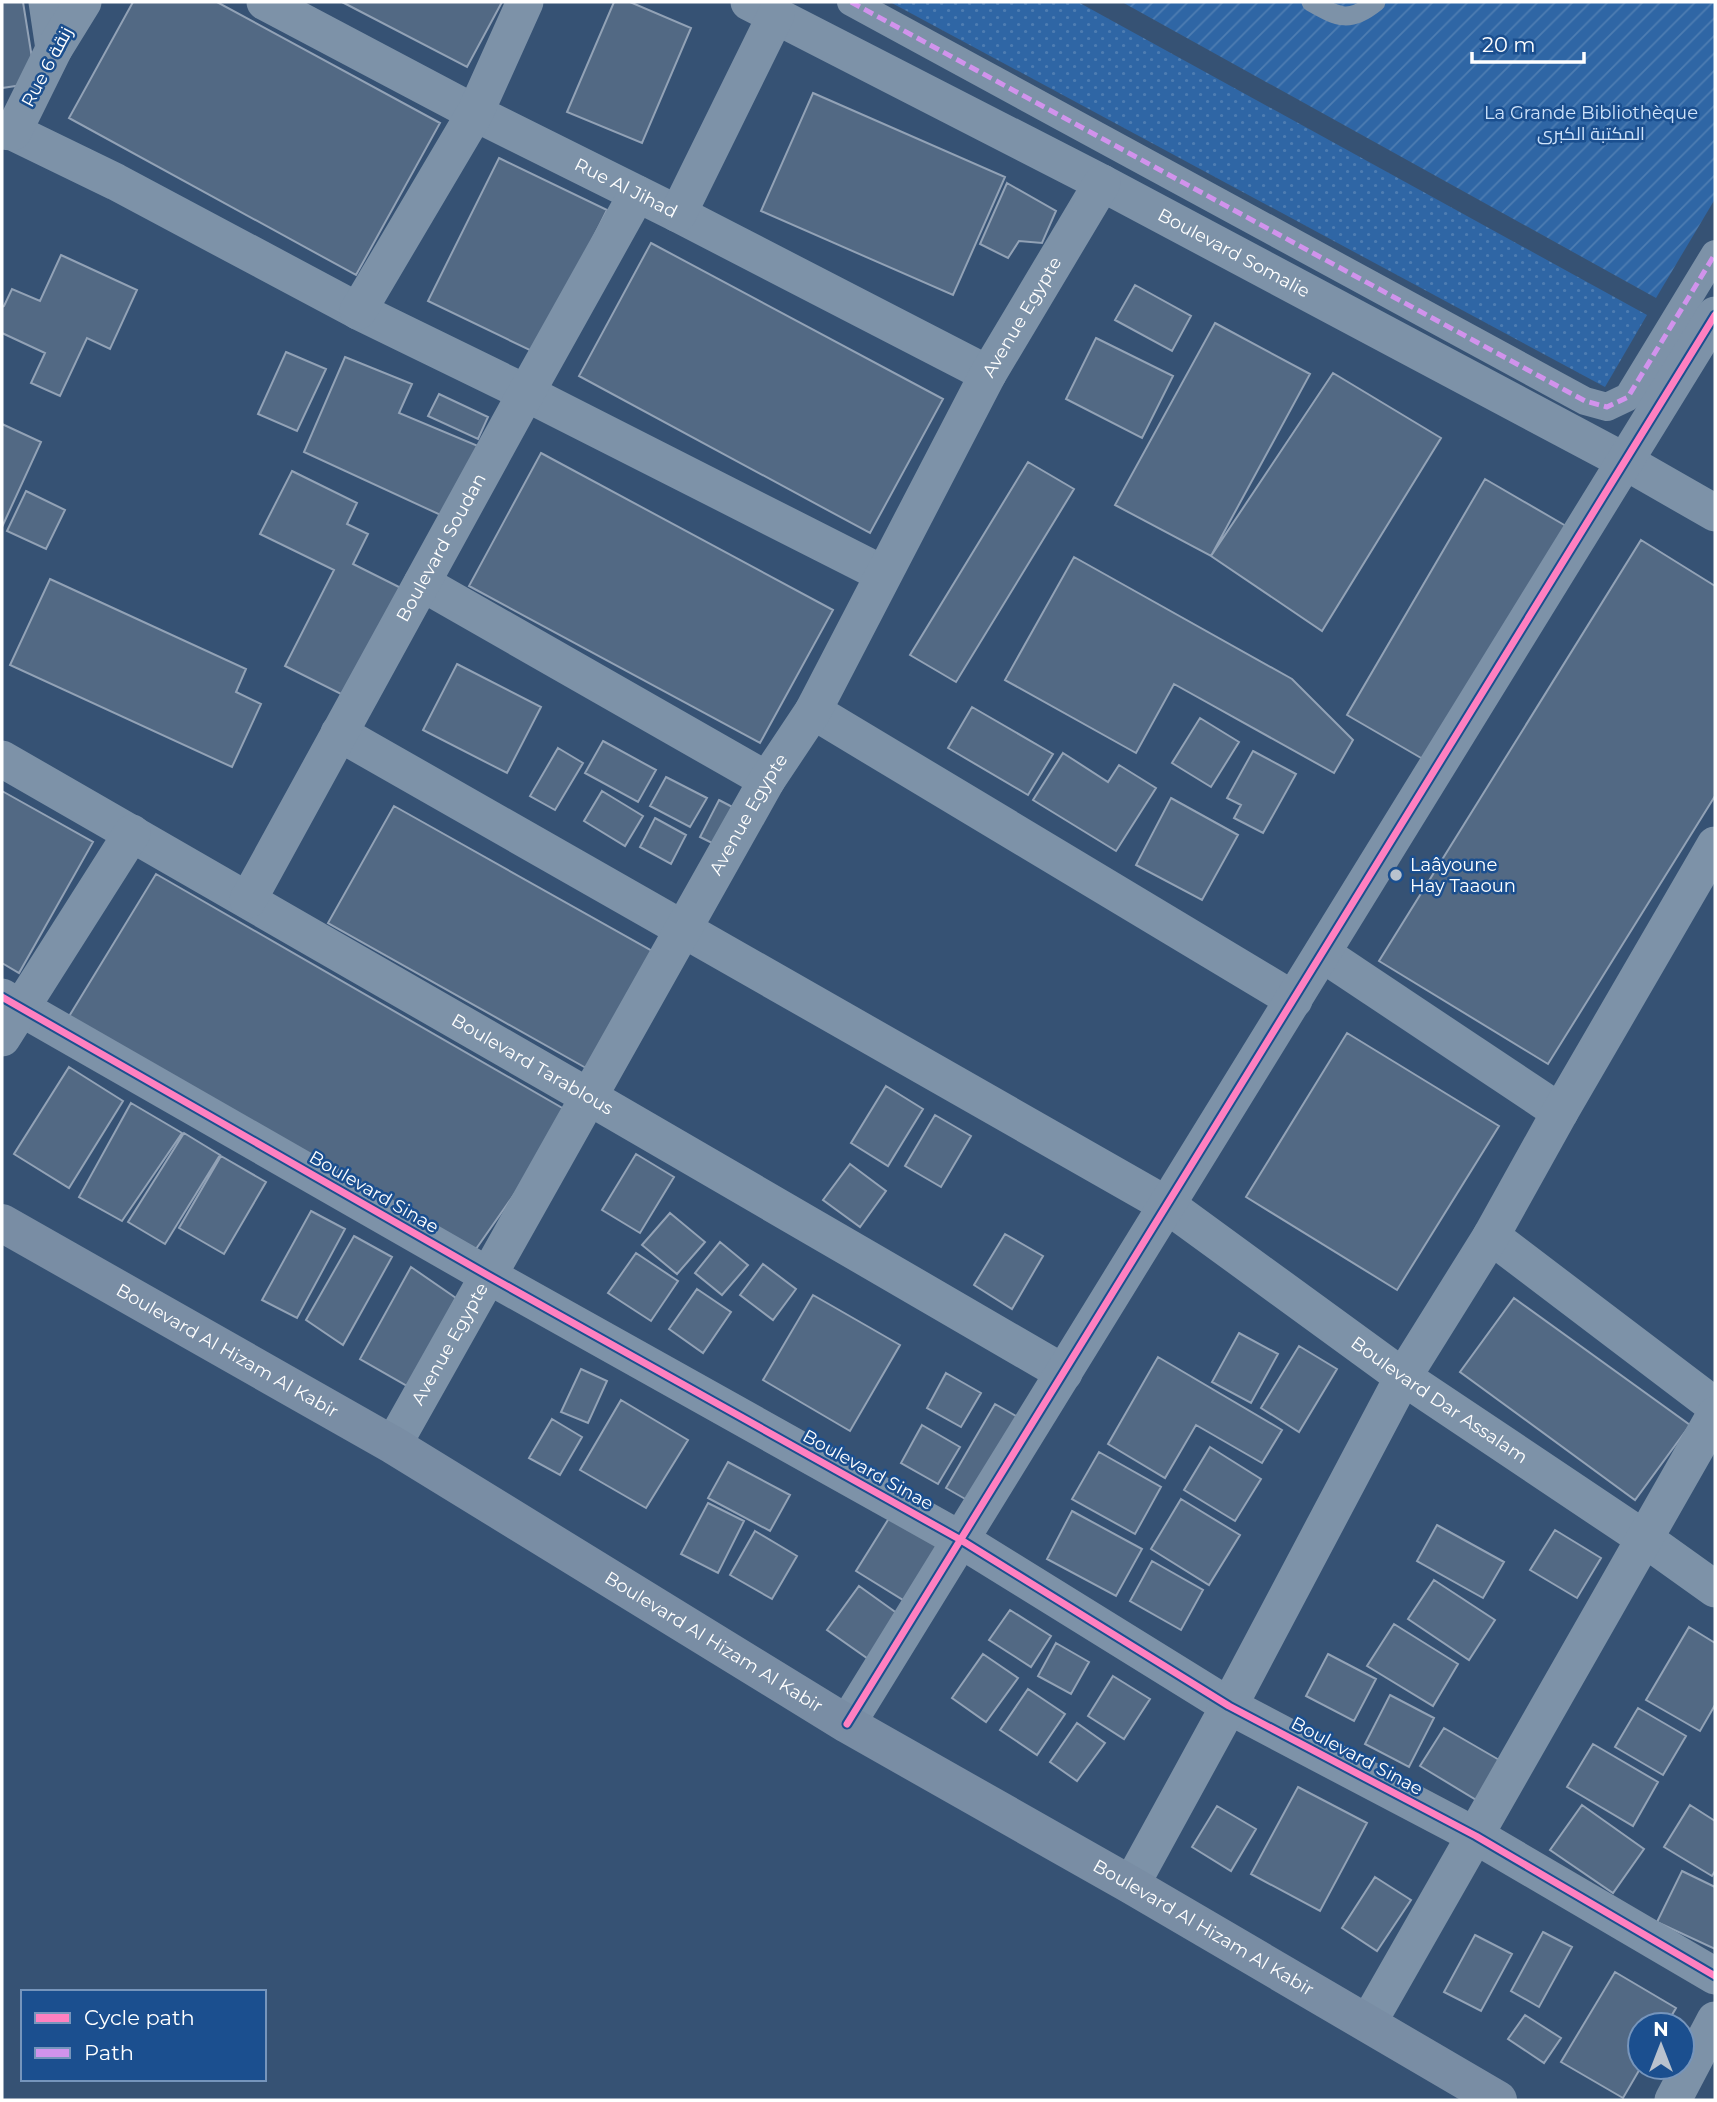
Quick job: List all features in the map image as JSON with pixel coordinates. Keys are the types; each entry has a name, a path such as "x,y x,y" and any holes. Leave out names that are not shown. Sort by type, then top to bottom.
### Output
{"main road":[{"name":"Boulevard Al Hizam Al Kabir","path":"2,1223 393,1445 847,1724 1130,1885 1498,2100"}],"street":[{"path":"47,2 54,49"},
{"name":"Rue 6 زنقة","path":"7,132 83,2"},
{"name":"Rue Al Jihad","path":"265,2 475,113 988,374"},
{"path":"358,311 475,113 525,2"},
{"path":"851,2 1585,401 1607,407 1628,397 1715,254"},
{"path":"678,214 763,9"},
{"name":"Boulevard Somalie","path":"763,9 1102,183 1715,513"},
{"path":"7,132 116,182 358,311 883,574"},
{"name":"Avenue Egypte","path":"393,1445 767,780 813,711 988,374 1102,183"},
{"name":"Boulevard Soudan","path":"248,900 637,194"},
{"path":"847,1724 1715,316"},
{"path":"422,583 767,780"},
{"path":"813,711 1294,1000"},
{"name":"Boulevard Dar Assalam","path":"339,733 1167,1205 1403,1377 1715,1589"},
{"name":"Boulevard Tarablous","path":"2,759 1063,1373"},
{"path":"2,1038 11,1002 132,833"},
{"path":"1130,1885 1229,1706 1403,1377 1491,1236 1715,845"},
{"path":"1323,954 1560,1112"},
{"name":"Boulevard Sinae","path":"11,1002 489,1276 961,1540 1229,1706 1476,1836 1715,1976"},
{"path":"1491,1236 1715,1406"},
{"path":"1368,2024 1715,1415"},
{"path":"1673,2100 1715,2020"}],"lane":[{"path":"1311,2 1332,13 1352,16 1362,13 1376,2"}],"green space":[{"path":"890,2 1078,2 1647,315 1605,387"},
{"name":"La Grande Bibliothèque المكتبة الكبرى","path":"1122,2 1715,2 1715,199 1656,298"}],"building":[{"path":"2,2 23,2 36,83 2,88"},
{"path":"133,2 217,2 440,123 356,275 69,118"},
{"path":"342,2 502,2 467,67"},
{"path":"614,2 630,2 691,28 642,143 567,112"},
{"path":"813,93 1005,177 953,295 761,211"},
{"path":"499,158 607,210 536,353 428,301"},
{"path":"1007,183 1056,211 1042,243 1019,241 1008,258 980,244"},
{"path":"651,243 943,399 870,533 579,376"},
{"path":"61,255 137,290 110,349 87,338 60,396 31,383 45,353 2,333 2,307 12,289 40,301"},
{"path":"1135,285 1191,316 1172,351 1115,320"},
{"path":"1215,323 1310,374 1211,556 1115,505"},
{"path":"1096,338 1173,376 1142,438 1066,399"},
{"path":"286,352 326,369 297,431 258,414"},
{"path":"345,357 412,384 399,413 478,446 445,517 304,452"},
{"path":"1333,373 1441,438 1322,631 1211,556"},
{"path":"439,394 488,417 478,439 428,416"},
{"path":"2,424 41,442 2,527"},
{"path":"541,453 833,610 760,743 469,586"},
{"path":"1028,462 1074,489 956,682 910,655"},
{"path":"292,471 357,503 347,524 368,534 353,564 401,588 347,697 285,666 334,570 260,534"},
{"path":"1485,479 1566,526 1428,762 1347,715"},
{"path":"26,491 65,510 46,549 7,531"},
{"path":"1641,540 1715,586 1715,796 1548,1064 1379,961"},
{"path":"1074,557 1292,679 1353,740 1334,773 1174,684 1136,753 1005,680"},
{"path":"50,579 246,669 236,692 261,704 232,767 10,665"},
{"path":"457,664 541,707 507,773 423,730"},
{"path":"972,707 1053,754 1028,795 948,748"},
{"path":"1200,718 1239,742 1211,787 1172,763"},
{"path":"603,741 656,770 638,802 585,773"},
{"path":"558,748 583,763 555,810 530,796"},
{"path":"1253,751 1296,774 1263,833 1234,818 1241,805 1227,798"},
{"path":"1063,753 1108,782 1119,765 1156,788 1116,851 1033,800"},
{"path":"666,777 707,798 690,827 650,806"},
{"path":"2,791 93,842 19,973 2,963"},
{"path":"602,791 643,816 625,846 584,821"},
{"path":"1171,798 1238,835 1202,900 1136,865"},
{"path":"719,800 742,812 722,848 700,837"},
{"path":"394,806 652,951 586,1068 328,923"},
{"path":"655,818 686,835 671,864 640,847"},
{"path":"156,874 571,1113 476,1249 68,1018"},
{"path":"1347,1033 1499,1126 1397,1290 1246,1197"},
{"path":"69,1067 123,1101 69,1188 14,1154"},
{"path":"886,1086 923,1109 888,1166 851,1143"},
{"path":"131,1103 182,1133 122,1221 79,1197"},
{"path":"935,1115 971,1136 941,1187 905,1166"},
{"path":"184,1133 220,1155 165,1244 128,1222"},
{"path":"636,1154 674,1177 640,1233 602,1210"},
{"path":"221,1156 266,1182 224,1254 179,1228"},
{"path":"850,1164 886,1191 860,1227 823,1200"},
{"path":"311,1211 345,1229 297,1318 262,1300"},
{"path":"670,1213 705,1242 677,1274 642,1245"},
{"path":"1005,1234 1043,1256 1012,1309 974,1285"},
{"path":"354,1236 392,1257 343,1345 306,1320"},
{"path":"720,1242 748,1265 722,1295 695,1273"},
{"path":"636,1253 678,1281 651,1321 608,1293"},
{"path":"763,1264 796,1289 773,1320 740,1295"},
{"path":"411,1267 456,1298 409,1387 360,1359"},
{"path":"697,1289 731,1312 703,1353 669,1329"},
{"path":"813,1295 900,1345 850,1431 763,1380"},
{"path":"1514,1298 1690,1425 1635,1500 1460,1372"},
{"path":"1239,1333 1278,1354 1251,1403 1212,1382"},
{"path":"1299,1346 1337,1369 1299,1432 1261,1408"},
{"path":"1158,1357 1282,1430 1262,1463 1196,1425 1165,1478 1108,1444"},
{"path":"581,1369 607,1381 588,1423 561,1412"},
{"path":"946,1373 981,1393 961,1427 927,1408"},
{"path":"621,1400 688,1440 646,1508 580,1470"},
{"path":"995,1404 1023,1420 974,1504 946,1488"},
{"path":"552,1419 582,1437 560,1475 529,1458"},
{"path":"922,1425 960,1447 938,1484 901,1463"},
{"path":"1210,1447 1261,1479 1235,1521 1184,1490"},
{"path":"1099,1452 1161,1487 1135,1534 1072,1499"},
{"path":"728,1462 790,1495 770,1531 708,1498"},
{"path":"1181,1499 1240,1535 1209,1585 1151,1549"},
{"path":"708,1503 744,1521 718,1573 681,1554"},
{"path":"1072,1511 1142,1549 1116,1596 1047,1559"},
{"path":"891,1515 943,1546 908,1603 856,1571"},
{"path":"1437,1525 1504,1562 1483,1598 1417,1561"},
{"path":"1555,1530 1601,1558 1577,1598 1530,1570"},
{"path":"755,1531 797,1556 772,1599 730,1575"},
{"path":"1152,1561 1203,1590 1181,1630 1130,1601"},
{"path":"1434,1580 1495,1620 1469,1660 1408,1619"},
{"path":"859,1586 905,1619 874,1663 827,1630"},
{"path":"1010,1610 1051,1636 1031,1667 989,1640"},
{"path":"1394,1624 1458,1664 1433,1706 1367,1666"},
{"path":"1689,1627 1715,1643 1715,1705 1700,1731 1646,1700"},
{"path":"1056,1643 1089,1662 1071,1694 1038,1676"},
{"path":"983,1654 1018,1678 986,1722 952,1698"},
{"path":"1328,1654 1376,1679 1354,1721 1306,1696"},
{"path":"1113,1676 1150,1699 1124,1739 1088,1716"},
{"path":"1028,1689 1065,1714 1037,1755 1000,1730"},
{"path":"1390,1695 1434,1718 1409,1767 1365,1744"},
{"path":"1638,1708 1686,1736 1663,1775 1615,1747"},
{"path":"1077,1723 1105,1743 1077,1781 1050,1762"},
{"path":"1444,1728 1501,1761 1478,1801 1420,1766"},
{"path":"1593,1744 1658,1782 1633,1826 1567,1787"},
{"path":"1298,1787 1367,1823 1320,1911 1251,1874"},
{"path":"1582,1805 1644,1849 1613,1893 1550,1850"},
{"path":"1690,1805 1715,1821 1715,1871 1712,1876 1664,1847"},
{"path":"1217,1806 1256,1829 1231,1871 1192,1847"},
{"path":"1682,1871 1715,1887 1715,1949 1657,1922"},
{"path":"1375,1877 1411,1900 1377,1951 1342,1928"},
{"path":"1543,1932 1572,1947 1539,2007 1511,1991"},
{"path":"1475,1935 1512,1954 1481,2011 1444,1992"},
{"path":"1615,1972 1676,2008 1674,2011 1626,2011 1626,2081 1633,2081 1623,2098 1561,2062"},
{"path":"1525,2015 1561,2038 1544,2063 1508,2039"}],"marked path":[{"path":"851,2 1585,401 1607,407 1628,397 1715,254"}],"cycle path":[{"path":"847,1724 1715,315"},
{"path":"2,997 489,1276 961,1540 1229,1706 1476,1836 1715,1976"}],"place":[{"name":"Laâyoune Hay Taaoun","path":"1396,875"}]}
